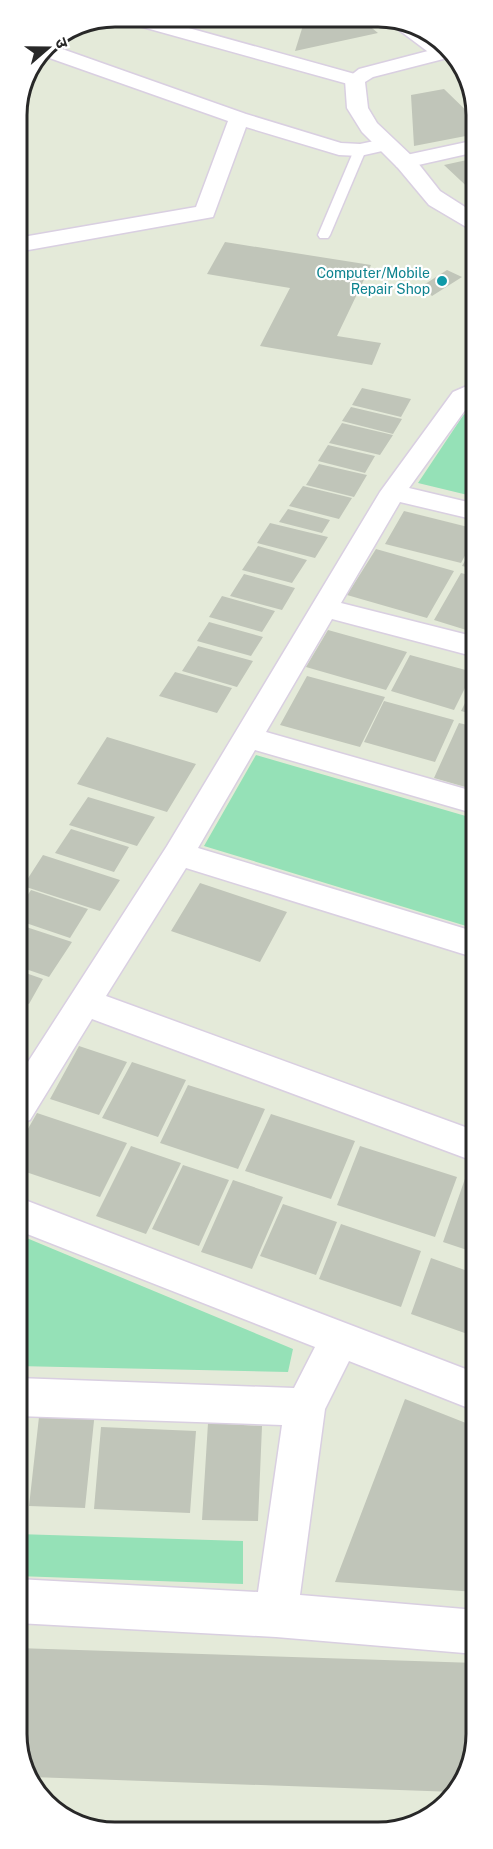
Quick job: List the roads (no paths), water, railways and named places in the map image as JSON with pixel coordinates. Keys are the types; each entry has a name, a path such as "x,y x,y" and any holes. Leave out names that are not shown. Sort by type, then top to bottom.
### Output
{"street":[{"path":"162,27 355,80 383,67 441,54"},
{"path":"199,38 203,27"},
{"path":"54,52 239,118 339,149 360,150 384,145"},
{"path":"355,80 353,93 360,116 384,145 405,162 432,197 466,217"},
{"path":"27,243 205,212 239,118"},
{"path":"405,162 466,148"},
{"path":"27,1093 178,854 393,492 466,403"},
{"path":"393,492 466,510"},
{"path":"323,607 466,644"},
{"path":"247,737 466,800"},
{"path":"178,854 466,942"},
{"path":"84,1002 466,1143"},
{"path":"27,1218 466,1388"},
{"path":"276,1616 305,1407 340,1338"},
{"path":"27,1397 305,1407"},
{"path":"27,1602 276,1616 466,1631"}],"lane":[{"path":"324,235 360,150"}],"place":[{"name":"Computer/Mobile Repair Shop","path":"442,281"}]}
